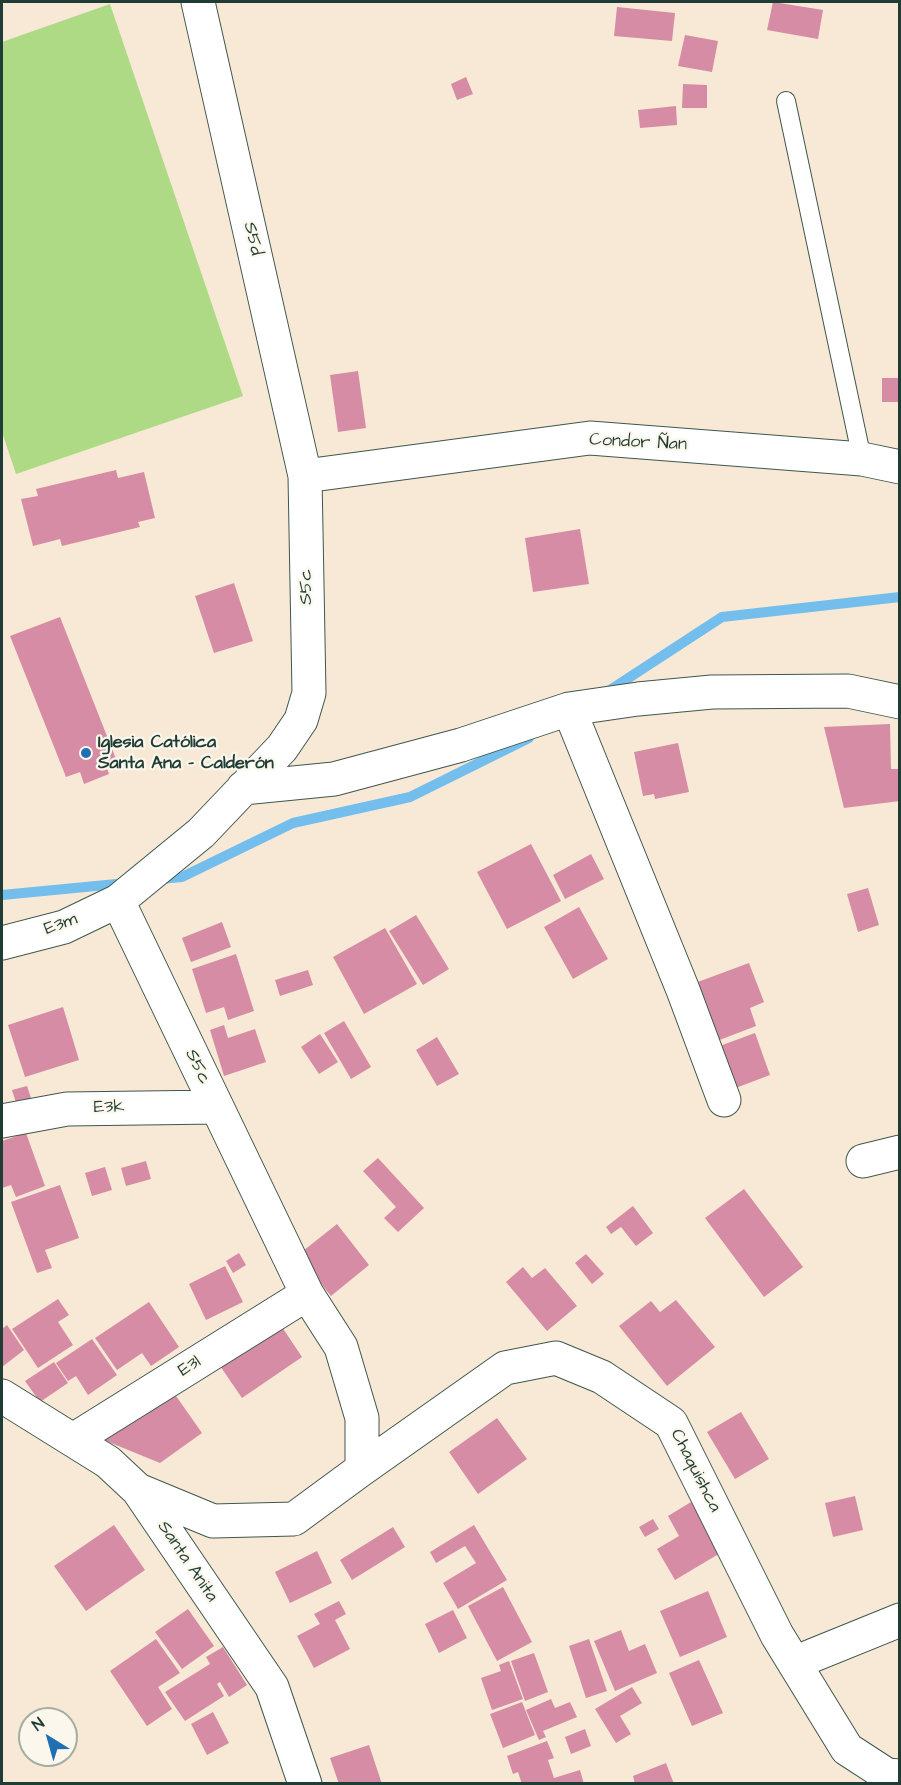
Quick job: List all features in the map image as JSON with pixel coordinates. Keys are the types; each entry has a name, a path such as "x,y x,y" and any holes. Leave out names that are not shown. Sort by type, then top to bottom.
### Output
{"street":[{"name":"S5d","path":"198,2 305,476"},
{"name":"Condor Ñan","path":"305,476 590,438 862,459 900,467"},
{"name":"S5c","path":"305,476 309,693 301,720 282,748 201,833 118,901 307,1294 341,1347 362,1418 362,1468"},
{"path":"243,788 334,779 461,745 569,710 638,699 712,692 848,691 900,702"},
{"path":"569,710 683,990 724,1100"},
{"name":"E3m","path":"2,943 63,927 118,901"},
{"name":"E3k","path":"2,1121 67,1109 217,1107"},
{"path":"863,1161 900,1152"},
{"name":"E3l","path":"72,1440 307,1294"},
{"name":"Chaquishca","path":"362,1468 505,1368 556,1358 602,1377 671,1423 772,1624 848,1749 887,1775 900,1776"},
{"name":"Santa Anita","path":"2,1396 108,1462 138,1490 272,1687 305,1784"},
{"path":"138,1490 213,1521 294,1518 362,1468"},
{"path":"794,1663 900,1620"}],"lane":[{"path":"786,101 862,459"}],"green space":[{"path":"110,4 243,396 16,474 2,432 2,42"}],"building":[{"path":"773,2 823,10 818,39 767,30"},
{"path":"617,7 675,13 672,41 614,36"},
{"path":"685,35 718,41 712,72 678,66"},
{"path":"466,77 473,94 457,100 451,84"},
{"path":"683,84 707,85 707,108 682,108"},
{"path":"676,106 677,125 640,128 638,110"},
{"path":"358,371 366,428 338,432 330,375"},
{"path":"882,378 900,378 900,402 882,402"},
{"path":"116,470 118,478 144,472 155,518 138,522 140,527 62,546 60,539 33,546 21,499 38,496 36,489"},
{"path":"580,529 589,584 533,592 525,538"},
{"path":"234,583 253,641 214,653 195,596"},
{"path":"60,617 116,759 105,763 109,774 84,784 80,772 66,777 10,636"},
{"path":"890,724 891,769 900,769 900,801 844,808 824,727"},
{"path":"678,743 689,792 655,799 654,794 643,796 634,752"},
{"path":"531,844 561,901 507,929 477,872"},
{"path":"591,854 604,879 565,899 553,875"},
{"path":"868,888 879,925 858,932 847,894"},
{"path":"579,907 608,959 573,979 544,927"},
{"path":"416,915 449,969 423,985 389,931"},
{"path":"222,922 231,947 191,962 182,938"},
{"path":"385,928 417,984 364,1014 333,957"},
{"path":"236,954 254,1011 228,1020 224,1007 206,1013 192,969"},
{"path":"749,963 764,1002 750,1008 756,1026 717,1041 695,983"},
{"path":"308,970 313,985 280,996 275,980"},
{"path":"63,1007 79,1060 25,1077 8,1025"},
{"path":"344,1021 371,1067 351,1079 324,1033"},
{"path":"224,1025 228,1038 255,1029 266,1062 224,1076 210,1030"},
{"path":"755,1033 770,1075 733,1089 717,1047"},
{"path":"320,1034 338,1062 319,1074 301,1047"},
{"path":"437,1037 459,1074 437,1086 416,1050"},
{"path":"27,1086 35,1110 20,1115 12,1090"},
{"path":"26,1133 45,1186 16,1197 11,1185 2,1188 2,1141"},
{"path":"378,1158 424,1208 398,1232 384,1218 396,1207 363,1171"},
{"path":"146,1161 151,1179 126,1186 121,1168"},
{"path":"105,1167 112,1190 92,1196 85,1173"},
{"path":"60,1185 79,1238 45,1250 52,1268 37,1273 11,1202"},
{"path":"744,1189 803,1267 764,1297 705,1218"},
{"path":"633,1206 653,1233 636,1246 621,1227 611,1234 606,1227"},
{"path":"337,1224 369,1265 331,1296 298,1255"},
{"path":"239,1253 246,1265 233,1273 226,1261"},
{"path":"586,1254 604,1274 592,1284 575,1263"},
{"path":"225,1266 243,1302 206,1320 189,1284"},
{"path":"523,1267 532,1278 545,1268 577,1306 547,1331 506,1282"},
{"path":"58,1299 69,1315 58,1322 73,1345 38,1368 12,1329"},
{"path":"676,1300 715,1347 667,1386 619,1326 651,1301 660,1312"},
{"path":"149,1302 179,1347 151,1366 142,1353 117,1370 95,1338"},
{"path":"278,1321 302,1357 242,1398 218,1363"},
{"path":"7,1325 24,1350 2,1367 2,1329"},
{"path":"92,1339 117,1375 88,1395 76,1376 68,1381 56,1363"},
{"path":"54,1362 68,1383 40,1402 25,1381"},
{"path":"169,1386 202,1433 160,1463 94,1436"},
{"path":"741,1412 769,1459 735,1479 707,1432"},
{"path":"497,1418 527,1459 478,1494 449,1452"},
{"path":"855,1496 863,1530 833,1537 825,1503"},
{"path":"691,1502 722,1552 675,1580 657,1549 679,1536 668,1516"},
{"path":"653,1519 659,1529 645,1537 639,1527"},
{"path":"114,1525 145,1570 86,1611 54,1566"},
{"path":"474,1525 507,1580 458,1609 443,1583 476,1563 465,1546 436,1563 430,1552"},
{"path":"393,1527 405,1547 352,1580 340,1560"},
{"path":"317,1551 332,1583 290,1603 275,1572"},
{"path":"503,1587 532,1642 497,1661 468,1606"},
{"path":"708,1591 727,1637 680,1657 660,1611"},
{"path":"339,1601 346,1614 335,1620 350,1649 314,1668 297,1636 320,1624 314,1614"},
{"path":"188,1609 214,1646 182,1669 155,1632"},
{"path":"453,1610 467,1638 439,1653 425,1624"},
{"path":"621,1630 629,1651 645,1644 657,1673 615,1691 594,1641"},
{"path":"156,1639 180,1673 158,1687 172,1709 147,1726 110,1671"},
{"path":"589,1639 607,1691 586,1698 569,1646"},
{"path":"223,1647 247,1685 229,1697 220,1682 217,1684 224,1696 185,1721 165,1692 210,1664 206,1657"},
{"path":"534,1653 548,1692 525,1701 511,1661"},
{"path":"699,1660 723,1713 692,1726 669,1673"},
{"path":"509,1661 523,1699 492,1710 481,1678 501,1671 499,1665"},
{"path":"632,1687 642,1703 620,1716 631,1734 616,1743 595,1709"},
{"path":"551,1699 555,1708 570,1702 577,1717 543,1731 546,1737 539,1740 526,1710"},
{"path":"522,1702 535,1735 503,1748 490,1714"},
{"path":"213,1712 229,1743 207,1755 191,1724"},
{"path":"585,1729 591,1746 571,1754 565,1737"},
{"path":"547,1741 554,1758 548,1760 554,1778 580,1770 584,1784 522,1784 518,1772 513,1774 507,1756"},
{"path":"369,1745 382,1784 339,1784 330,1758"},
{"path":"666,1763 674,1784 635,1784 633,1776"}],"waterway":[{"path":"607,692 722,617 900,597"},
{"path":"160,879 182,877 293,823 410,797 529,738"},
{"path":"2,895 127,883"}],"place":[{"name":"Iglesia Católica Santa Ana - Calderón","path":"86,753"}]}
